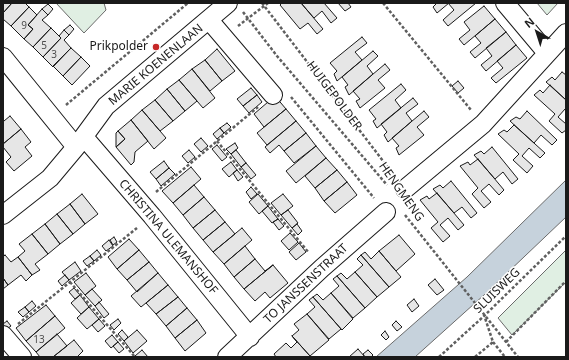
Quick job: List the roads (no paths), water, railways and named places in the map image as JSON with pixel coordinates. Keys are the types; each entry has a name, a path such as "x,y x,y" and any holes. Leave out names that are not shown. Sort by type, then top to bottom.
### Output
{"street":[{"path":"505,3 547,53"},
{"path":"221,9 223,37 278,91"},
{"name":"MARIE KOENENLAAN","path":"3,215 50,178 80,142 106,106 221,9"},
{"path":"397,189 483,124 566,33"},
{"name":"CHRISTINA ULEMANSHOF","path":"3,58 52,117 80,142 147,210 250,337"},
{"name":"TO JANSSENSTRAAT","path":"227,357 322,268 386,212"},
{"path":"3,336 22,357"}],"place":[{"name":"Prikpolder","path":"156,47"}]}
